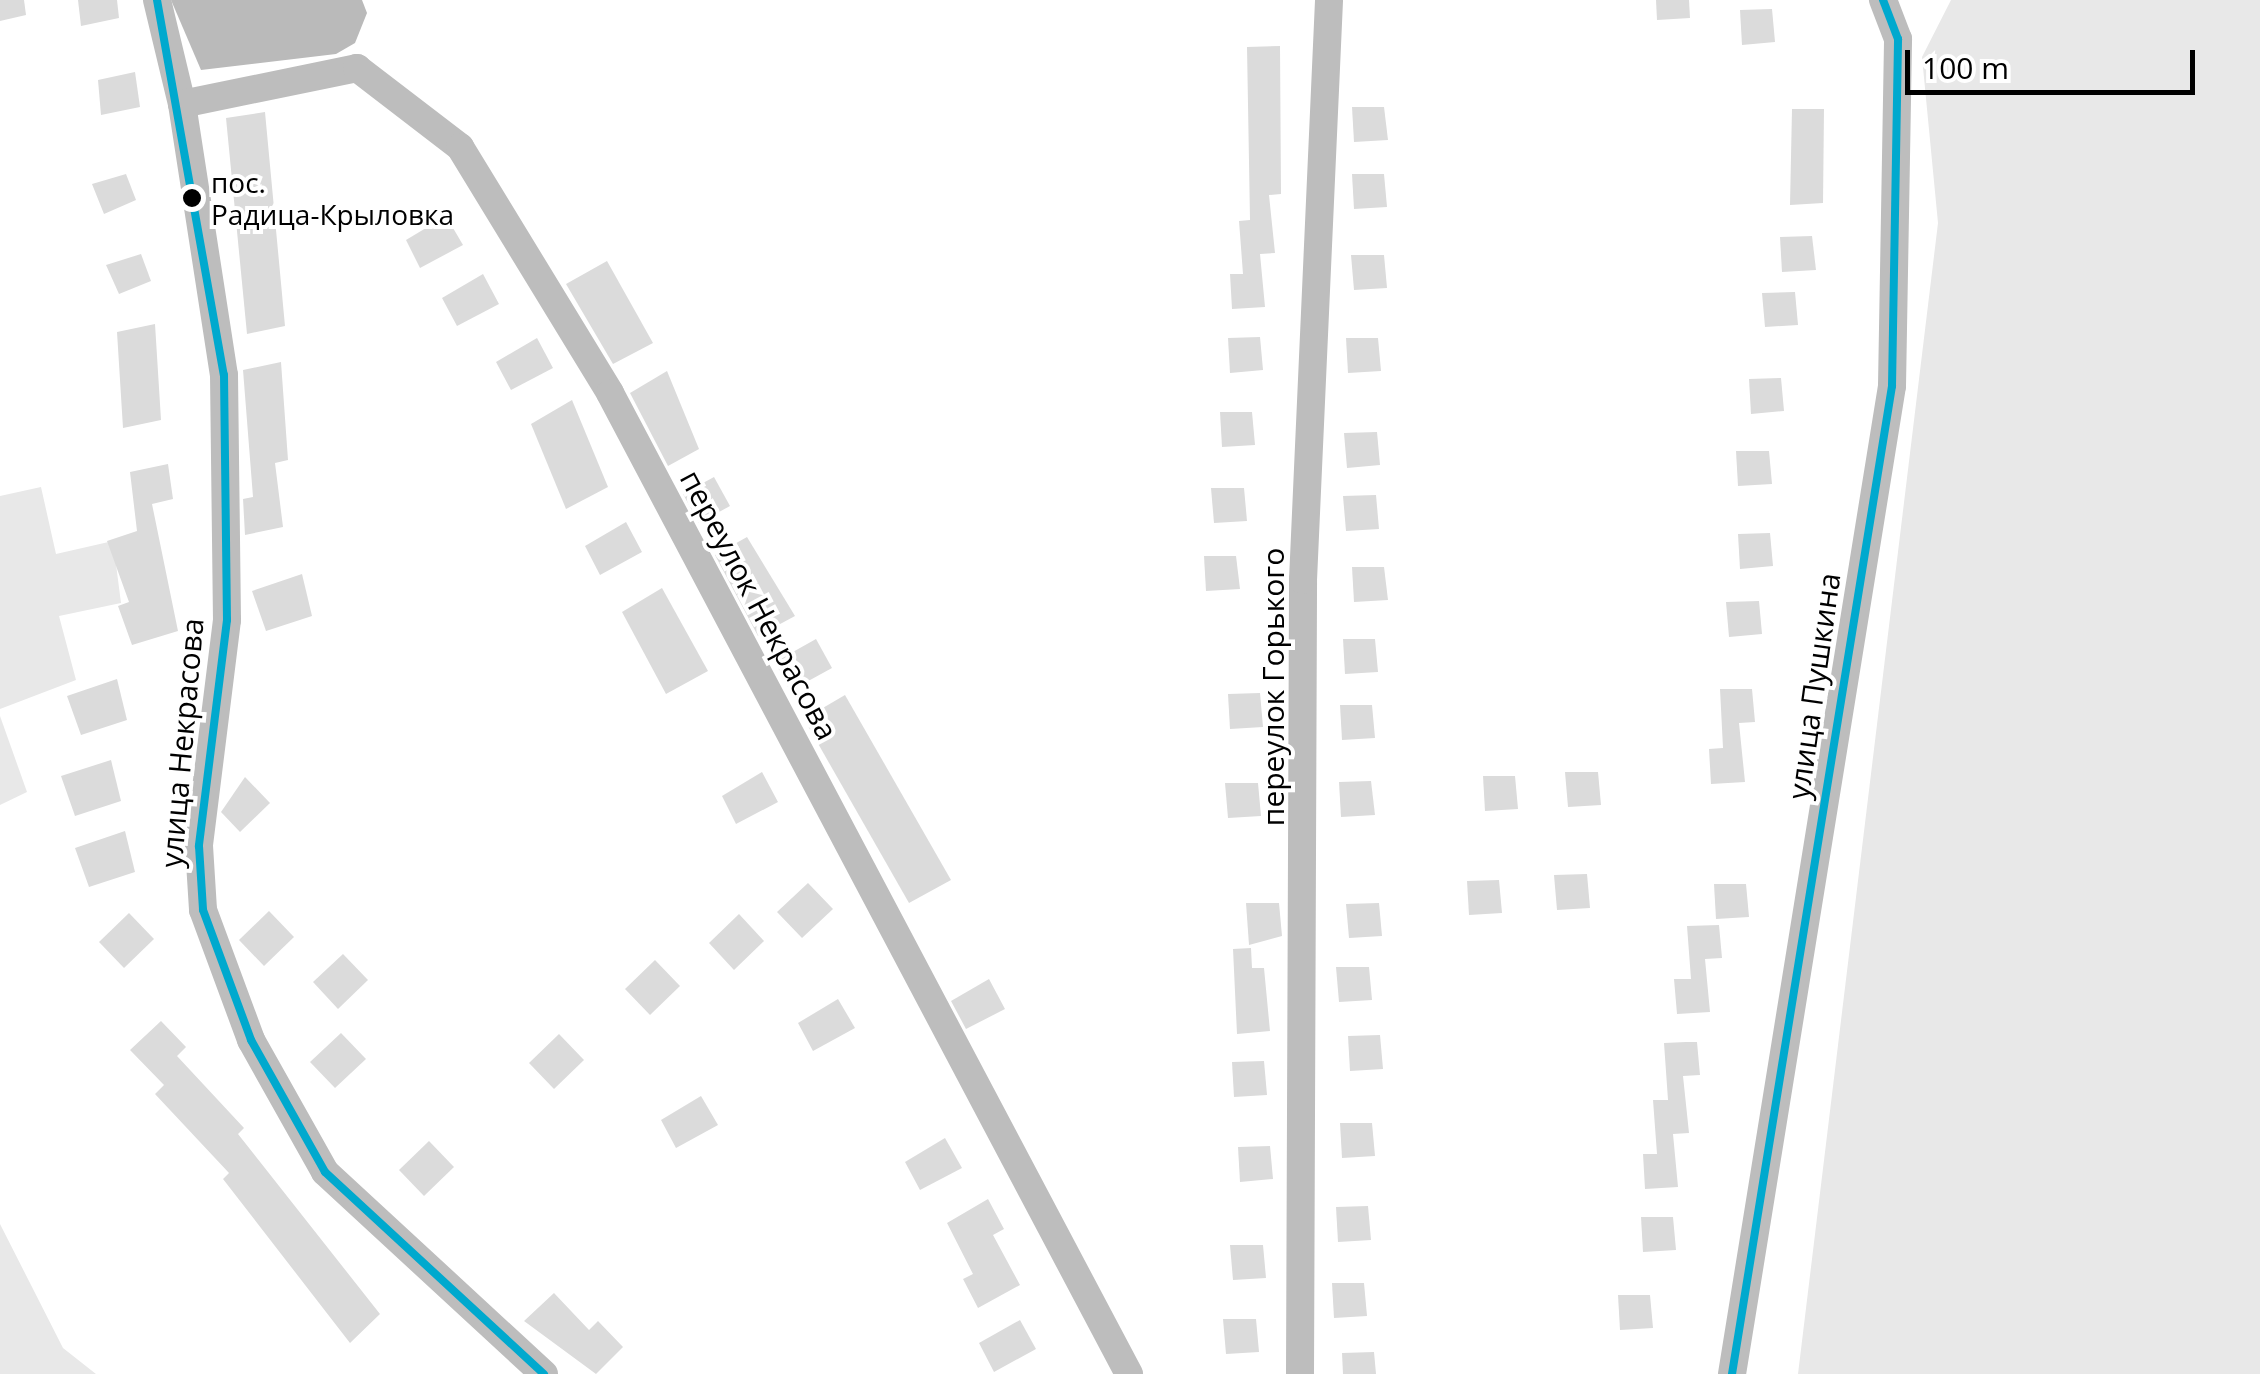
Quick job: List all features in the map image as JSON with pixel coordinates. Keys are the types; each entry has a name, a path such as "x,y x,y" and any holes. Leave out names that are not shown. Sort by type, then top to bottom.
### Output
{"street":[{"name":"улица Некрасова","path":"157,0 182,104 224,374 227,620 199,846 203,910 251,1040 325,1172 544,1374"},
{"name":"переулок Горького","path":"1300,1374 1303,580 1329,0"},
{"name":"улица Пушкина","path":"1732,1374 1892,386 1898,39 1884,1"},
{"name":"переулок Некрасова","path":"182,104 357,68 460,147 610,393 1129,1374"}],"shaded area":[{"path":"171,0 362,0 367,13 355,43 336,54 201,70"},
{"path":"1951,0 2260,0 2260,1374 1798,1374 1938,223 1922,57"},
{"path":"41,487 56,554 113,541 121,603 59,616 76,680 0,709 0,496"},
{"path":"0,716 27,792 0,805"},
{"path":"0,1224 63,1348 96,1374 0,1374"}],"building":[{"path":"0,0 24,0 26,15 0,21"},
{"path":"78,0 117,0 119,18 81,26"},
{"path":"1656,0 1689,0 1690,18 1657,20"},
{"path":"1772,9 1775,42 1742,45 1740,10"},
{"path":"1280,46 1281,194 1269,195 1275,253 1260,254 1265,307 1232,309 1230,274 1243,274 1239,221 1250,220 1247,47"},
{"path":"135,72 140,107 101,115 98,80"},
{"path":"1352,107 1384,107 1388,140 1354,142"},
{"path":"1792,109 1824,109 1823,203 1790,205"},
{"path":"265,112 285,326 247,334 226,118"},
{"path":"126,174 136,200 104,214 92,184"},
{"path":"1352,174 1384,174 1387,207 1354,209"},
{"path":"446,216 463,245 420,268 406,240"},
{"path":"1812,236 1816,270 1782,272 1780,237"},
{"path":"141,254 151,281 119,294 106,265"},
{"path":"1351,255 1384,255 1387,288 1354,290"},
{"path":"607,261 653,343 613,364 566,284"},
{"path":"483,274 499,304 457,326 442,298"},
{"path":"1795,292 1798,325 1765,327 1762,293"},
{"path":"155,324 161,420 123,428 117,332"},
{"path":"1260,337 1263,370 1230,373 1228,338"},
{"path":"537,338 553,368 511,390 496,362"},
{"path":"1346,338 1378,338 1381,371 1348,373"},
{"path":"281,362 288,460 275,463 283,527 245,535 243,499 253,497 243,370"},
{"path":"667,371 699,449 668,466 630,393"},
{"path":"1781,378 1784,411 1751,414 1749,379"},
{"path":"572,400 608,487 566,509 531,424"},
{"path":"1220,412 1252,412 1255,445 1222,447"},
{"path":"1377,432 1380,465 1347,468 1344,433"},
{"path":"1736,451 1769,451 1772,484 1738,486"},
{"path":"168,464 173,499 152,504 178,631 132,645 118,606 129,602 107,541 137,531 130,472"},
{"path":"714,477 730,506 699,523 683,494"},
{"path":"1211,488 1244,488 1247,521 1214,523"},
{"path":"1376,495 1379,529 1346,531 1343,496"},
{"path":"626,522 642,552 600,575 585,546"},
{"path":"1770,533 1773,566 1740,569 1738,534"},
{"path":"747,537 795,616 758,636 715,555"},
{"path":"1204,556 1236,556 1240,589 1206,591"},
{"path":"1352,567 1384,567 1388,600 1354,602"},
{"path":"302,574 312,616 266,631 252,591"},
{"path":"662,588 708,671 666,694 622,612"},
{"path":"1759,601 1762,634 1729,637 1726,602"},
{"path":"816,639 832,668 790,691 775,662"},
{"path":"1343,639 1375,639 1378,672 1345,674"},
{"path":"117,679 127,720 81,735 67,696"},
{"path":"1720,689 1752,689 1755,722 1739,723 1745,782 1711,784 1709,749 1723,748"},
{"path":"1260,693 1263,727 1230,729 1228,694"},
{"path":"845,695 951,880 909,903 804,719"},
{"path":"1340,705 1372,705 1375,738 1342,740"},
{"path":"111,760 121,801 75,816 61,776"},
{"path":"762,772 778,802 736,824 722,796"},
{"path":"1565,772 1598,772 1601,805 1568,807"},
{"path":"1483,776 1515,776 1518,809 1485,811"},
{"path":"245,777 270,803 240,832 221,812"},
{"path":"1371,781 1375,815 1341,817 1339,782"},
{"path":"1225,783 1258,783 1261,816 1228,818"},
{"path":"125,831 135,872 89,887 75,848"},
{"path":"1587,874 1590,908 1557,910 1554,875"},
{"path":"1499,880 1502,913 1469,915 1467,881"},
{"path":"808,883 833,909 802,938 777,912"},
{"path":"1714,884 1746,884 1749,917 1716,919"},
{"path":"1246,903 1279,903 1282,936 1249,945"},
{"path":"1379,903 1382,936 1349,938 1346,904"},
{"path":"269,911 294,937 264,966 239,940"},
{"path":"129,913 154,939 124,968 99,942"},
{"path":"739,914 764,941 734,970 709,943"},
{"path":"1719,925 1722,958 1705,959 1710,1012 1677,1014 1674,979 1691,979 1687,926"},
{"path":"1251,948 1252,968 1264,968 1270,1031 1237,1034 1233,949"},
{"path":"343,954 368,980 338,1009 313,982"},
{"path":"655,960 680,986 650,1015 625,989"},
{"path":"1336,967 1369,967 1372,1000 1339,1002"},
{"path":"989,979 1005,1009 966,1029 951,1001"},
{"path":"838,999 855,1028 813,1051 798,1023"},
{"path":"161,1021 186,1047 177,1056 244,1128 238,1134 380,1314 350,1343 223,1179 229,1173 155,1094 164,1085 130,1050"},
{"path":"341,1033 366,1059 335,1088 310,1062"},
{"path":"559,1034 584,1060 554,1089 529,1063"},
{"path":"1380,1035 1383,1069 1350,1071 1348,1036"},
{"path":"1697,1042 1700,1075 1683,1076 1689,1133 1673,1134 1678,1187 1645,1189 1643,1154 1657,1154 1653,1100 1668,1100 1664,1043"},
{"path":"1264,1061 1267,1095 1234,1097 1232,1062"},
{"path":"701,1096 718,1125 676,1148 661,1120"},
{"path":"1340,1123 1372,1123 1375,1156 1342,1158"},
{"path":"945,1138 962,1168 920,1190 905,1162"},
{"path":"429,1141 454,1167 424,1196 399,1170"},
{"path":"1270,1146 1273,1179 1240,1182 1238,1147"},
{"path":"988,1199 1004,1229 993,1235 1020,1285 978,1308 963,1279 973,1274 947,1223"},
{"path":"1368,1206 1371,1240 1338,1242 1336,1207"},
{"path":"1641,1217 1673,1217 1676,1250 1643,1252"},
{"path":"1230,1245 1263,1245 1266,1278 1233,1280"},
{"path":"1332,1283 1364,1283 1367,1316 1334,1318"},
{"path":"554,1293 589,1330 598,1321 623,1347 596,1374 524,1321"},
{"path":"1618,1295 1650,1295 1653,1328 1620,1330"},
{"path":"1223,1319 1256,1319 1259,1352 1226,1354"},
{"path":"1020,1320 1036,1349 994,1372 979,1343"},
{"path":"1374,1352 1376,1374 1343,1374 1342,1353"}],"transit line":[{"path":"157,0 224,375 227,620 199,846 203,910 251,1040 325,1172 544,1374"},
{"path":"1732,1374 1892,386 1898,39 1883,0"}],"place":[{"name":"пос. Радица-Крыловка","path":"192,198"}]}
